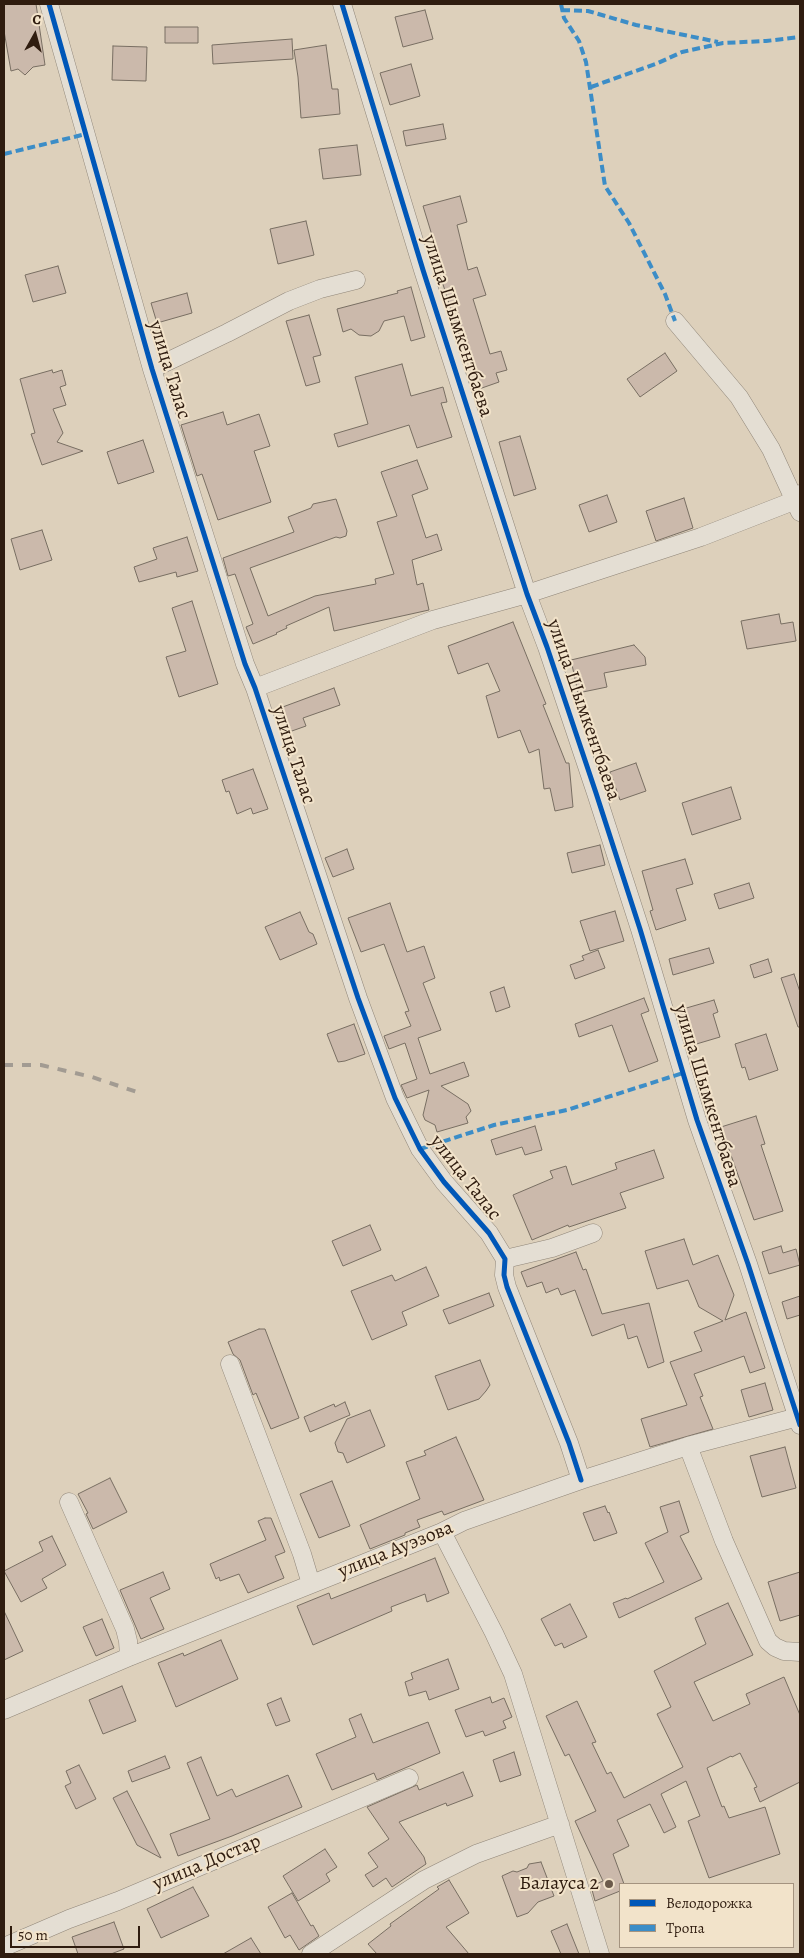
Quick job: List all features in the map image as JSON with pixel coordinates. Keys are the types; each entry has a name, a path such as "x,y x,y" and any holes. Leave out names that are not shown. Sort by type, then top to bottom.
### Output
{"street":[{"name":"улица Талас","path":"49,4 152,369 245,664 255,688 358,998 395,1098 420,1149 444,1182 489,1233 506,1259"},
{"name":"улица Шымкентбаева","path":"342,4 423,270 526,594 547,647 599,802 640,929 697,1120 748,1264 799,1421"},
{"path":"152,369 289,301 320,289 356,280"},
{"path":"255,688 433,620 526,594 702,537 799,502 739,397 675,321"},
{"path":"581,1480 569,1443 507,1287 504,1275 506,1259 552,1248 593,1233"},
{"path":"230,1364 302,1554 311,1584"},
{"name":"улица Ауэзова","path":"4,1710 129,1657 442,1532 464,1521 581,1480 688,1446 799,1421"},
{"path":"688,1446 724,1542 768,1641 775,1648 784,1651 800,1652"},
{"path":"68,1502 125,1629 129,1657"},
{"path":"442,1532 513,1674 600,1954"},
{"name":"улица Достар","path":"4,1947 409,1778"},
{"path":"311,1954 424,1880 476,1854 560,1824"}],"building":[{"path":"4,4 36,4 45,65 33,67 25,75 18,69 11,71 4,31"},
{"path":"425,10 433,39 403,47 395,17"},
{"path":"165,27 198,27 198,43 165,43"},
{"path":"292,39 293,59 213,64 212,45"},
{"path":"326,45 332,89 338,89 340,114 301,118 294,50"},
{"path":"113,46 147,47 146,81 112,80"},
{"path":"411,64 420,96 390,105 380,73"},
{"path":"443,124 446,139 406,146 403,131"},
{"path":"357,145 361,175 323,179 319,149"},
{"path":"460,196 467,222 457,225 468,270 477,267 486,295 473,299 490,354 501,351 507,370 496,373 499,382 479,389 469,356 466,357 441,278 423,206"},
{"path":"306,221 314,255 278,264 270,229"},
{"path":"58,266 66,293 33,302 25,275"},
{"path":"411,287 425,337 411,341 404,316 384,321 379,331 371,336 359,335 351,329 343,332 337,309 398,293 397,291"},
{"path":"187,293 192,313 157,323 151,303"},
{"path":"309,315 321,355 313,357 320,382 306,386 286,321"},
{"path":"665,353 677,371 640,397 627,379"},
{"path":"402,364 411,396 443,387 447,402 441,403 452,437 417,448 409,425 338,447 334,434 368,424 355,377"},
{"path":"52,370 53,373 62,370 66,385 60,387 66,405 53,409 63,433 57,442 83,451 42,465 31,434 35,433 20,379"},
{"path":"223,412 227,425 259,414 270,446 254,451 271,502 218,520 202,474 197,476 181,425"},
{"path":"520,436 536,489 514,496 499,442"},
{"path":"143,440 154,472 118,484 107,452"},
{"path":"417,460 428,489 412,495 426,538 437,534 442,550 412,560 417,585 423,583 429,610 334,631 329,607 286,626 287,628 277,634 253,644 246,627 253,624 235,574 228,576 223,558 294,532 288,517 311,508 313,504 336,499 347,531 346,536 336,537 250,568 268,616 315,596 376,584 375,579 394,574 377,522 397,516 381,472"},
{"path":"607,495 617,522 589,532 579,505"},
{"path":"684,498 693,528 656,541 646,511"},
{"path":"42,530 52,560 20,570 11,539"},
{"path":"187,537 198,571 177,577 176,572 139,582 134,567 157,559 153,548"},
{"path":"192,601 218,684 179,697 166,657 186,651 172,608"},
{"path":"779,614 781,624 793,622 796,641 747,649 741,621"},
{"path":"513,622 546,704 543,705 566,763 569,763 573,807 555,811 550,788 544,789 539,749 529,753 520,730 498,738 486,696 500,691 488,663 458,674 448,646"},
{"path":"634,645 645,657 646,665 604,673 607,687 578,693 571,660"},
{"path":"334,688 340,705 303,718 306,726 289,732 280,708"},
{"path":"636,763 646,791 620,800 610,772"},
{"path":"253,769 268,809 253,814 251,808 237,814 229,791 226,792 222,780"},
{"path":"731,787 741,819 692,835 682,803"},
{"path":"600,845 605,865 572,873 567,853"},
{"path":"347,849 354,869 333,877 325,858"},
{"path":"685,859 693,884 676,889 686,920 656,930 650,911 653,910 642,871"},
{"path":"749,883 754,898 719,909 714,894"},
{"path":"390,903 407,952 424,946 435,978 423,983 441,1030 418,1038 430,1074 464,1062 469,1076 441,1086 468,1104 471,1111 466,1117 468,1123 437,1132 435,1125 425,1120 423,1115 429,1090 407,1098 401,1085 417,1079 405,1043 389,1049 384,1036 411,1026 405,1012 409,1011 384,944 361,952 348,918"},
{"path":"615,911 624,941 590,951 580,921"},
{"path":"300,912 317,944 280,960 265,927"},
{"path":"709,948 714,963 673,975 669,959"},
{"path":"598,950 605,968 575,979 570,965 584,960 582,956"},
{"path":"768,959 772,972 754,978 750,965"},
{"path":"794,974 800,992 800,1027 798,1027 781,978"},
{"path":"504,987 510,1007 496,1012 490,992"},
{"path":"644,998 649,1011 641,1014 658,1061 629,1072 612,1025 579,1037 575,1024"},
{"path":"714,1000 718,1012 713,1014 720,1037 693,1045 683,1009"},
{"path":"354,1024 365,1054 338,1062 327,1034"},
{"path":"766,1034 778,1070 749,1080 745,1067 742,1068 735,1044"},
{"path":"756,1116 765,1144 761,1145 783,1211 754,1220 721,1127"},
{"path":"535,1126 542,1150 525,1155 522,1147 496,1155 491,1140"},
{"path":"654,1150 664,1178 620,1193 626,1208 569,1227 568,1225 532,1240 513,1195 553,1178 550,1171 566,1166 572,1185 617,1169 615,1163"},
{"path":"370,1225 381,1250 343,1266 332,1241"},
{"path":"684,1239 693,1265 718,1255 734,1295 725,1320 746,1312 765,1368 750,1373 744,1356 694,1374 703,1396 700,1397 713,1429 650,1447 641,1419 687,1405 670,1362 702,1351 694,1332 723,1321 699,1307 688,1280 657,1289 645,1251"},
{"path":"781,1246 783,1253 796,1249 800,1265 769,1274 762,1252"},
{"path":"576,1252 583,1270 586,1269 602,1314 649,1303 664,1362 648,1368 637,1336 628,1339 624,1324 592,1336 575,1290 561,1295 558,1288 546,1293 542,1282 527,1287 521,1272"},
{"path":"426,1267 439,1296 402,1312 407,1325 372,1340 351,1291 392,1275 395,1281"},
{"path":"489,1293 494,1306 449,1324 443,1310"},
{"path":"800,1296 800,1315 787,1319 782,1302"},
{"path":"259,1329 265,1329 299,1418 271,1429 256,1393 253,1395 240,1360 233,1354 228,1342"},
{"path":"480,1360 490,1385 479,1399 448,1410 435,1376"},
{"path":"765,1383 773,1410 749,1417 741,1390"},
{"path":"345,1402 350,1415 310,1432 304,1417 334,1404 335,1407"},
{"path":"370,1410 385,1446 347,1463 343,1453 338,1452 335,1443 347,1419"},
{"path":"456,1437 484,1500 444,1515 442,1511 417,1520 420,1527 370,1549 360,1525 420,1499 406,1462 426,1455 424,1451"},
{"path":"785,1447 796,1488 762,1497 750,1456"},
{"path":"110,1478 127,1512 93,1529 86,1514 88,1513 78,1494"},
{"path":"332,1481 350,1526 319,1538 300,1494"},
{"path":"679,1501 689,1532 680,1536 702,1579 619,1618 613,1603 627,1599 664,1582 645,1543 668,1532 660,1507"},
{"path":"605,1506 617,1533 594,1541 583,1513"},
{"path":"271,1518 285,1552 275,1556 284,1578 248,1593 239,1574 220,1581 219,1577 216,1579 210,1564 266,1540 258,1521"},
{"path":"52,1536 66,1565 42,1579 47,1588 21,1602 4,1571 43,1551 39,1542"},
{"path":"435,1558 449,1593 427,1602 425,1594 391,1607 392,1611 313,1645 297,1606 329,1593 331,1599"},
{"path":"163,1572 170,1589 150,1598 164,1629 141,1639 120,1590"},
{"path":"800,1572 800,1615 780,1621 768,1582"},
{"path":"728,1603 753,1655 694,1682 713,1721 750,1704 746,1694 784,1677 800,1715 800,1782 760,1802 754,1788 757,1787 740,1753 707,1768 722,1807 724,1806 729,1818 765,1807 780,1854 709,1878 688,1821 700,1816 686,1781 661,1794 676,1827 664,1833 650,1804 617,1820 629,1846 613,1854 624,1883 619,1883 619,1891 595,1901 591,1886 603,1881 575,1821 596,1811 569,1754 565,1756 546,1716 577,1701 596,1742 592,1743 607,1774 611,1772 624,1798 683,1767 657,1714 671,1707 654,1671 706,1644 695,1618"},
{"path":"570,1604 587,1637 564,1648 562,1643 555,1646 541,1619"},
{"path":"4,1611 23,1651 4,1660"},
{"path":"102,1619 114,1648 96,1656 83,1627"},
{"path":"221,1640 238,1679 176,1707 158,1663 183,1653 184,1656"},
{"path":"448,1659 459,1689 429,1700 426,1691 409,1696 405,1682 413,1679 411,1673"},
{"path":"122,1686 136,1721 103,1734 89,1700"},
{"path":"490,1697 492,1703 504,1698 512,1717 503,1721 506,1728 485,1736 483,1731 466,1737 455,1710"},
{"path":"281,1698 290,1721 276,1726 267,1704"},
{"path":"361,1714 373,1743 428,1722 440,1753 377,1780 374,1773 332,1790 316,1754 356,1737 349,1719"},
{"path":"514,1752 521,1775 500,1782 493,1760"},
{"path":"165,1756 170,1768 132,1782 128,1771"},
{"path":"201,1757 217,1796 232,1789 236,1797 288,1775 302,1807 178,1856 170,1834 210,1819 187,1763"},
{"path":"79,1765 96,1799 76,1809 65,1786 71,1783 66,1771"},
{"path":"463,1772 473,1796 447,1806 446,1803 399,1822 424,1857 426,1864 392,1887 386,1878 373,1887 365,1875 378,1867 368,1853 389,1839 367,1807 417,1785 419,1790"},
{"path":"127,1791 161,1858 137,1845 113,1798"},
{"path":"325,1849 337,1867 326,1874 330,1881 298,1901 283,1876"},
{"path":"541,1862 554,1896 538,1902 528,1913 517,1917 502,1876 527,1868 529,1864"},
{"path":"449,1880 469,1913 446,1927 469,1954 377,1954 368,1944 391,1926 390,1924 439,1889 437,1887"},
{"path":"193,1887 209,1916 161,1938 147,1909"},
{"path":"292,1893 319,1936 299,1950 290,1935 285,1938 268,1907"},
{"path":"114,1922 124,1949 111,1954 78,1954 72,1937"},
{"path":"567,1924 579,1954 561,1954 551,1931"},
{"path":"251,1938 261,1954 223,1954"}],"railway":[{"path":"4,1065 41,1065 92,1077 137,1092"}],"marked path":[{"path":"561,4 564,18 579,41 586,62 605,186 629,223 665,294 675,321"},
{"path":"562,10 588,11 636,25 718,42"},
{"path":"591,87 658,63 682,52 723,43 800,37"},
{"path":"4,154 86,134"},
{"path":"420,1149 494,1125 567,1110 683,1073"}],"cycle path":[{"path":"49,4 152,369 245,664 255,688 358,998 395,1098 420,1149 444,1182 489,1233 505,1259 504,1275 507,1287 569,1443 581,1480"},
{"path":"342,4 423,270 527,594 547,647 596,793 640,929 697,1120 748,1264 800,1425"}],"place":[{"name":"Балауса 2","path":"609,1884"}]}
